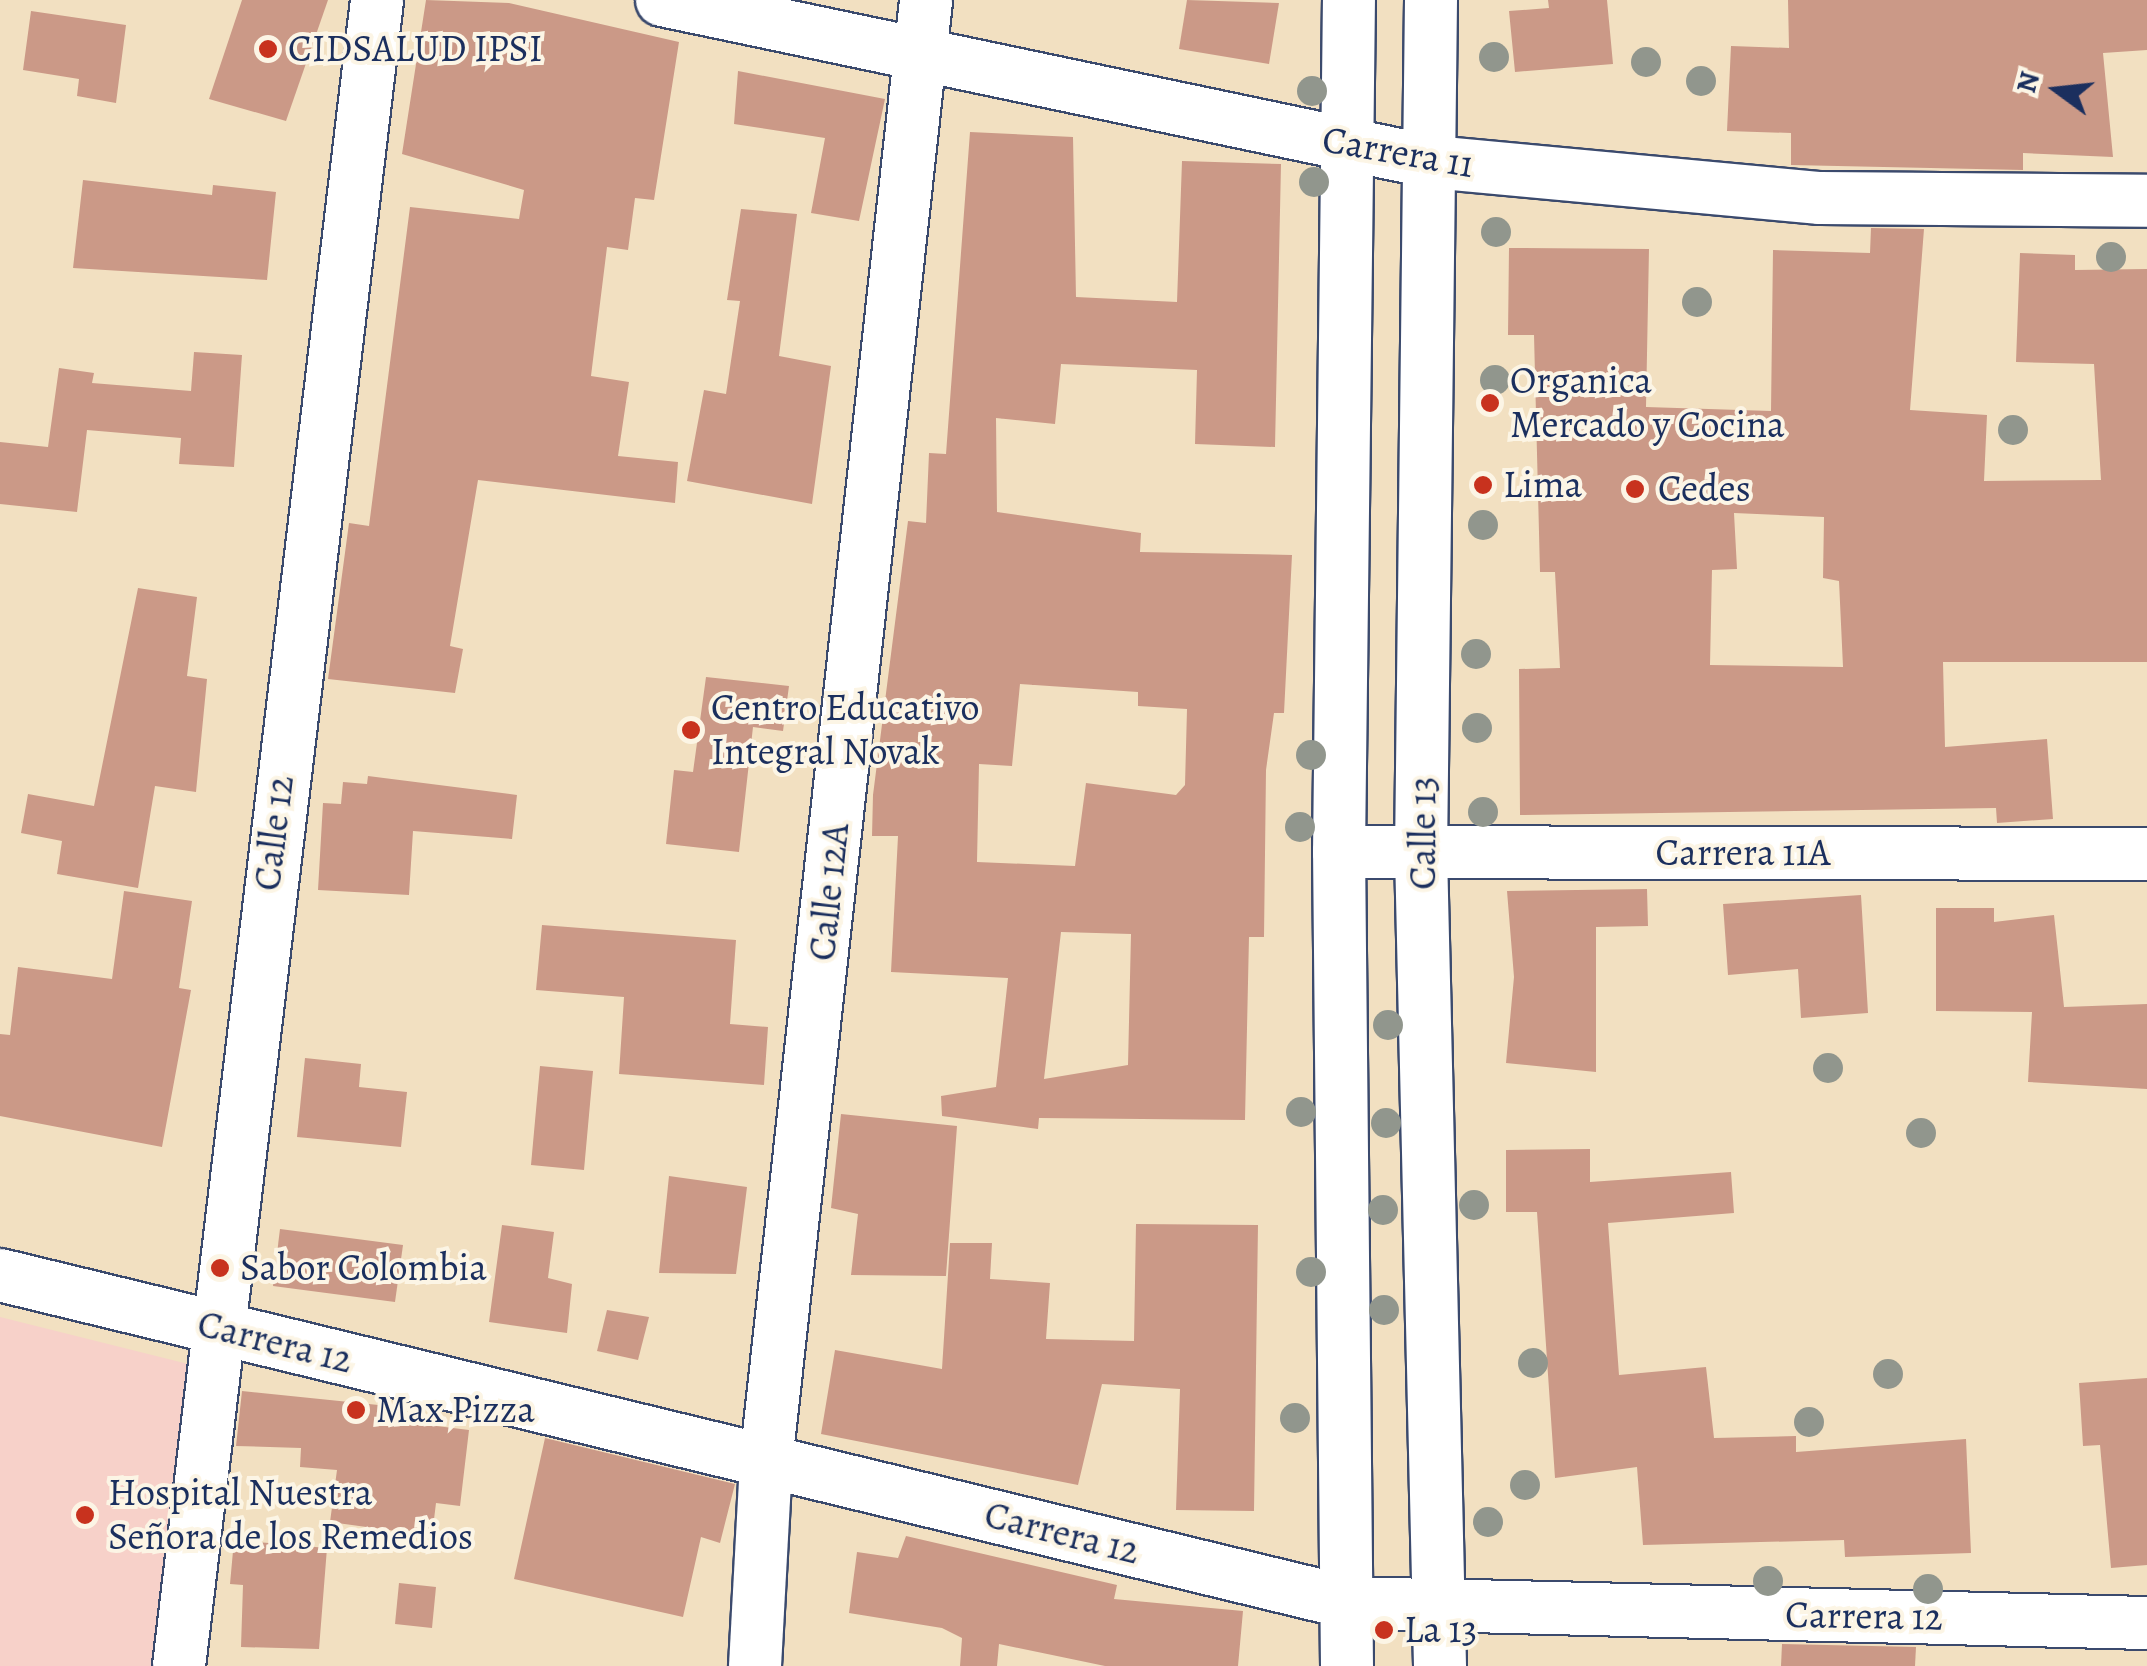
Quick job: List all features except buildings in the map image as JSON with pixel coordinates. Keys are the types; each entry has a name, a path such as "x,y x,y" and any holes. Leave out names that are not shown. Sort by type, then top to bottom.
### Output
{"street":[{"name":"Calle 12","path":"179,1666 377,0"},
{"name":"Carrera 11","path":"662,0 920,60 1432,162 1820,198 2147,201"},
{"name":"Calle 12A","path":"755,1666 766,1462 926,0"},
{"path":"1347,1666 1351,1603 1339,852 1349,0"},
{"name":"Calle 13","path":"1430,0 1432,162 1422,853 1440,1666"},
{"name":"Carrera 11A","path":"1339,852 2147,854"},
{"name":"Carrera 12","path":"0,1275 1351,1603 2147,1623"}],"shaded area":[{"name":"Hospital Nuestra Señora de los Remedios","path":"0,1317 188,1364 151,1666 0,1666"}],"place":[{"name":"CIDSALUD IPSI","path":"268,49"},
{"name":"Organica Mercado y Cocina","path":"1490,403"},
{"name":"Lima","path":"1483,485"},
{"name":"Cedes","path":"1635,489"},
{"name":"Centro Educativo Integral Novak","path":"691,730"},
{"name":"Sabor Colombia","path":"220,1268"},
{"name":"Max Pizza","path":"356,1410"},
{"name":"Hospital Nuestra Señora de los Remedios","path":"85,1515"},
{"name":"La 13","path":"1384,1630"}]}
